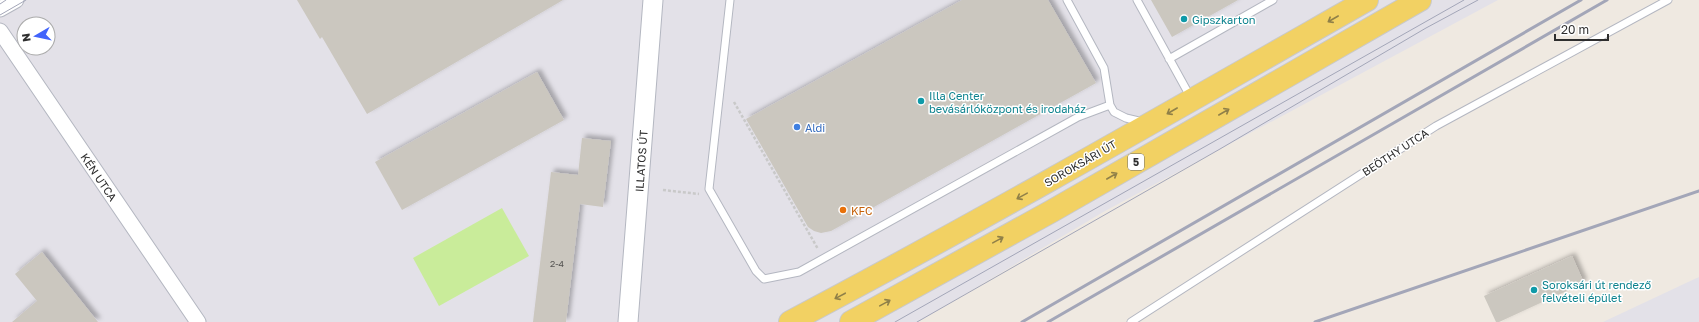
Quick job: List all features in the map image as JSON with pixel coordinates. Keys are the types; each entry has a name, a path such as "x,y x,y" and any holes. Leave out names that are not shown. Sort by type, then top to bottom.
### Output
{"main road":[{"name":"SOROKSÁRI ÚT","path":"790,322 920,253 1367,0"},
{"name":"5","path":"850,322 1052,210 1420,0"}],"street":[{"path":"0,10 16,0"},
{"name":"ILLATOS ÚT","path":"628,322 653,0"},
{"name":"KÉN UTCA","path":"0,31 198,322"}],"lane":[{"path":"730,0 710,189 756,271 764,279 799,272 1078,117 1110,105"},
{"path":"1067,0 1104,68 1110,105 1114,112 1126,118 1151,123"},
{"path":"1137,0 1192,100"},
{"path":"1169,59 1273,0"},
{"name":"BEÖTHY UTCA","path":"1131,322 1436,126 1668,0"}],"path":[{"path":"734,102 824,258"},
{"path":"663,190 714,196"}],"shaded area":[{"path":"0,0 1498,0 1105,211 918,322 0,322"},
{"path":"1699,277 1699,322 1603,322 1686,283"}],"green space":[{"path":"502,208 529,256 439,306 413,258"}],"building":[{"path":"297,0 563,0 367,114 322,37 320,39"},
{"name":"Illa Center bevásárlóközpont és irodaház","path":"962,0 1048,0 1096,83 831,231 821,233 814,231 808,227 746,119"},
{"name":"Gipszkarton","path":"1151,0 1238,0 1172,37"},
{"path":"537,72 564,120 402,210 375,162"},
{"path":"582,138 611,141 603,207 580,204 566,322 533,322 551,172 578,175"},
{"path":"42,252 98,322 12,322 37,301 15,274"},
{"name":"Soroksári út rendező felvételi épület","path":"1572,256 1584,283 1499,322 1496,322 1484,296"}],"tram line":[{"path":"0,4 6,0"},
{"path":"0,15 26,0"},
{"path":"895,322 1464,0"},
{"path":"917,322 1220,149 1426,28 1478,0"}],"railway":[{"path":"1022,322 1581,0"},
{"path":"1048,322 1607,0"},
{"path":"1315,322 1699,191"}],"place":[{"name":"Gipszkarton","path":"1184,19"},
{"name":"Illa Center bevásárlóközpont és irodaház","path":"921,101"},
{"name":"Aldi","path":"797,127"},
{"name":"KFC","path":"843,210"},
{"name":"Soroksári út rendező felvételi épület","path":"1534,290"}]}
